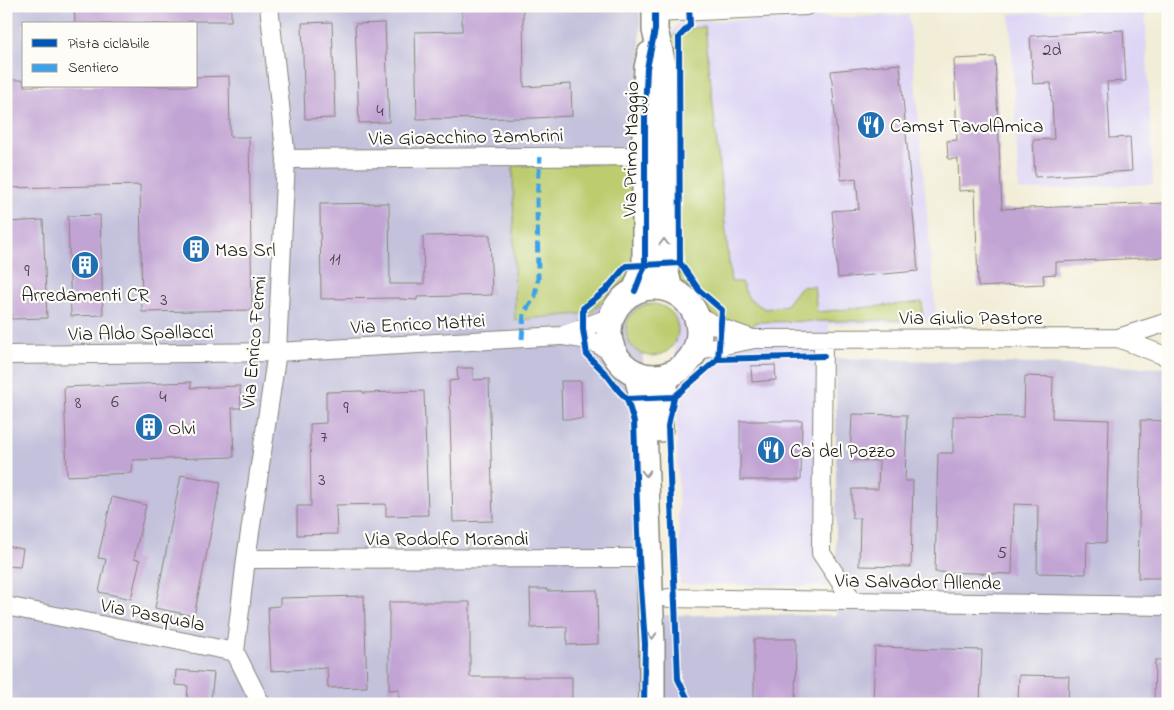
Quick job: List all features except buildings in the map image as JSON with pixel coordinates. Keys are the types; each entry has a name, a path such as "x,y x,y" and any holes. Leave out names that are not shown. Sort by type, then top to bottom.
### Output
{"street":[{"name":"Via Enrico Fermi","path":"235,652 246,559 277,352 286,159 269,6"},
{"path":"655,16 806,6"},
{"name":"Via Primo Maggio","path":"635,291 645,265 647,68 655,16"},
{"name":"Via Primo Maggio","path":"655,16 663,65 664,264 670,290"},
{"name":"Via Gioacchino Zambrini","path":"286,159 645,156"},
{"path":"658,287 670,290 681,296 690,305 696,316 698,340 694,351 688,361 679,369 668,374 658,377 636,373 625,367 616,357 611,345 609,331 611,317 616,306 635,291 658,287"},
{"name":"Via Giulio Pastore","path":"696,316 721,328 755,339"},
{"name":"Via Enrico Mattei","path":"561,336 611,317"},
{"name":"Via Giulio Pastore","path":"694,351 755,339 1118,338 1168,322"},
{"name":"Via Enrico Mattei","path":"277,352 561,336 585,339 604,346 616,357"},
{"name":"Via Giulio Pastore","path":"1118,338 1168,357"},
{"path":"823,339 821,553 853,601"},
{"name":"Via Aldo Spallacci","path":"6,355 277,352"},
{"path":"636,373 643,398 652,644 652,704"},
{"path":"668,374 659,398 668,598 669,704"},
{"name":"Via Rodolfo Morandi","path":"246,559 649,558"},
{"name":"Via Salvador Allende","path":"668,598 1168,606"},
{"name":"Via Pasquala","path":"6,606 235,652"},
{"path":"235,652 260,704"}],"shaded area":[{"path":"6,6 640,6 645,615 836,615 836,358 1168,368 1168,704 6,704"},
{"path":"1145,7 1153,184 1019,191 1010,14"},
{"path":"909,15 937,322 829,325 830,586 680,584 668,36 682,22"}],"green space":[{"path":"705,27 731,282 741,282 749,299 765,309 786,305 800,287 814,286 817,312 922,302 923,320 756,322 753,326 739,325 716,318 702,309 680,285 673,269 668,41 680,31 689,28"},
{"path":"636,163 639,268 590,313 515,320 513,166"},
{"path":"652,304 662,306 670,312 676,320 678,330 676,340 670,348 662,354 652,356 642,354 634,348 628,340 626,330 628,320 634,312 642,306"}],"marked path":[{"path":"522,339 524,313 535,296 538,278 537,201 540,157"}],"cycle path":[{"path":"635,291 645,265 645,111 647,68 655,30 655,6"},
{"path":"680,263 679,37 690,25 689,6"},
{"path":"680,263 699,290 722,310 718,359 674,397 627,399 587,355 583,329 583,308 606,290 626,266 680,263"},
{"path":"718,359 824,356"},
{"path":"674,397 668,426 678,679 690,704"},
{"path":"627,399 634,422 639,559 645,644 644,704"}],"place":[{"name":"Camst TavolAmica","path":"871,125"},
{"name":"Mas Srl","path":"196,249"},
{"name":"Arredamenti CR","path":"85,265"},
{"name":"Olvi","path":"149,427"},
{"name":"Ca' del Pozzo","path":"771,450"}]}
